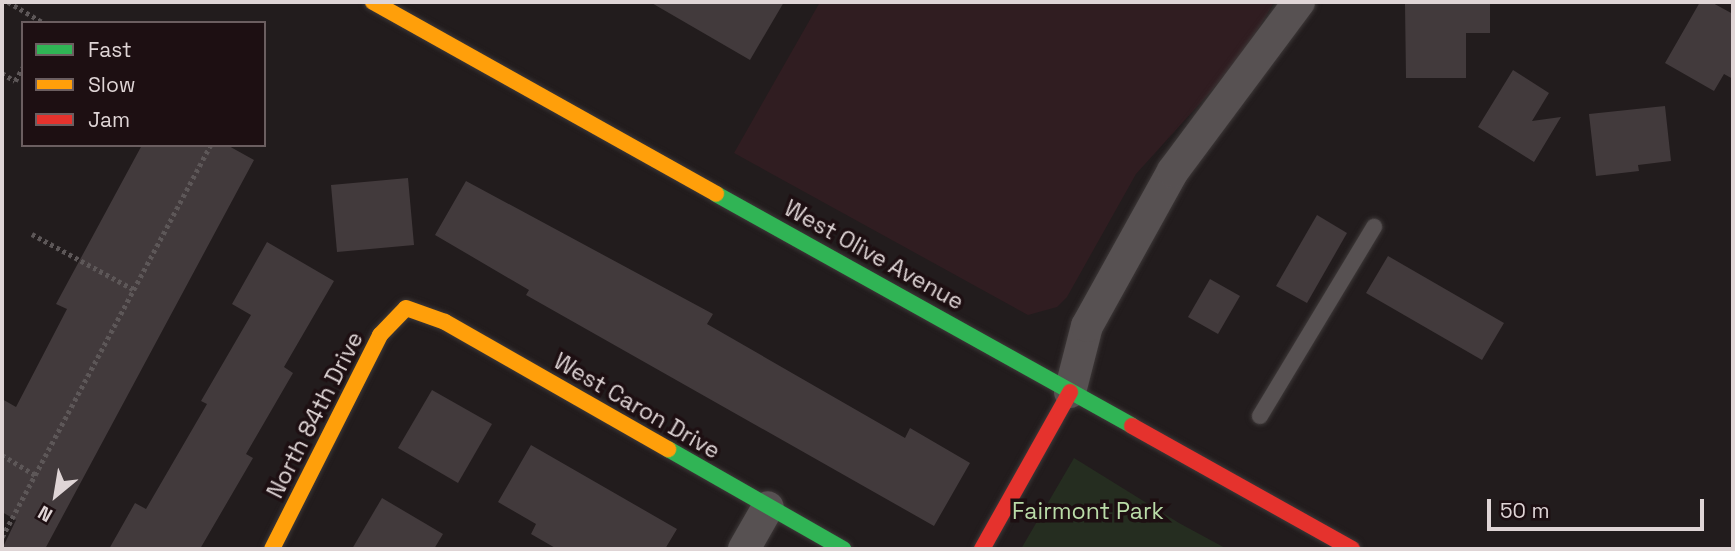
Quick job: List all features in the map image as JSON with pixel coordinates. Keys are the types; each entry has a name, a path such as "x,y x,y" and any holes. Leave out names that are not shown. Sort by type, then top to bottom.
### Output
{"main road":[{"name":"West Olive Avenue","path":"373,2 1352,549"},
{"name":"West Caron Drive","path":"406,308 445,322 843,549"},
{"name":"North 84th Drive","path":"272,549 380,335 406,308"},
{"path":"982,549 1070,391"}],"street":[{"path":"1070,391 1087,326 1173,171 1299,2"},
{"path":"744,549 768,507"}],"lane":[{"path":"1259,416 1374,227"}],"path":[{"path":"8,2 41,21"},
{"path":"2,73 15,81 21,70"},
{"path":"2,537 208,147"},
{"path":"32,234 134,289"},
{"path":"2,455 34,475"}],"shaded area":[{"path":"820,2 1274,2 1242,57 1136,174 1067,297 1057,307 1028,315 734,153"}],"green space":[{"name":"Fairmont Park","path":"1074,458 1179,523 1227,549 1021,549"}],"building":[{"path":"650,2 784,2 750,60"},
{"path":"1700,2 1711,2 1733,14 1733,79 1724,74 1714,91 1665,63"},
{"path":"1405,4 1490,4 1490,33 1466,33 1466,78 1406,78"},
{"path":"1513,70 1549,93 1532,121 1561,117 1534,162 1478,127"},
{"path":"1665,106 1671,161 1638,165 1639,171 1596,176 1589,114"},
{"path":"141,147 231,147 254,160 45,549 2,549 16,520 2,512 2,399 16,407 67,309 56,304"},
{"path":"408,178 414,245 337,252 331,185"},
{"path":"466,181 713,314 707,324 905,438 910,428 970,463 934,526 526,295 529,290 435,235"},
{"path":"1317,215 1347,233 1307,303 1276,286"},
{"path":"267,242 334,281 284,367 293,373 246,454 253,458 200,549 109,549 135,503 146,509 207,404 201,401 251,315 232,304"},
{"path":"1388,256 1504,323 1482,360 1366,293"},
{"path":"1210,279 1240,296 1218,334 1188,317"},
{"path":"432,390 492,424 458,483 398,448"},
{"path":"531,445 677,529 665,549 557,549 531,534 536,524 498,502"},
{"path":"382,498 443,534 434,549 352,549"}],"traffic: fast":[{"path":"716,194 1132,426"},
{"path":"668,449 843,549"}],"traffic: slow":[{"path":"373,2 716,194"},
{"path":"272,549 380,335 406,308 445,322 668,449"}],"traffic: jam":[{"path":"982,549 1070,392"},
{"path":"1132,426 1352,549"}]}
